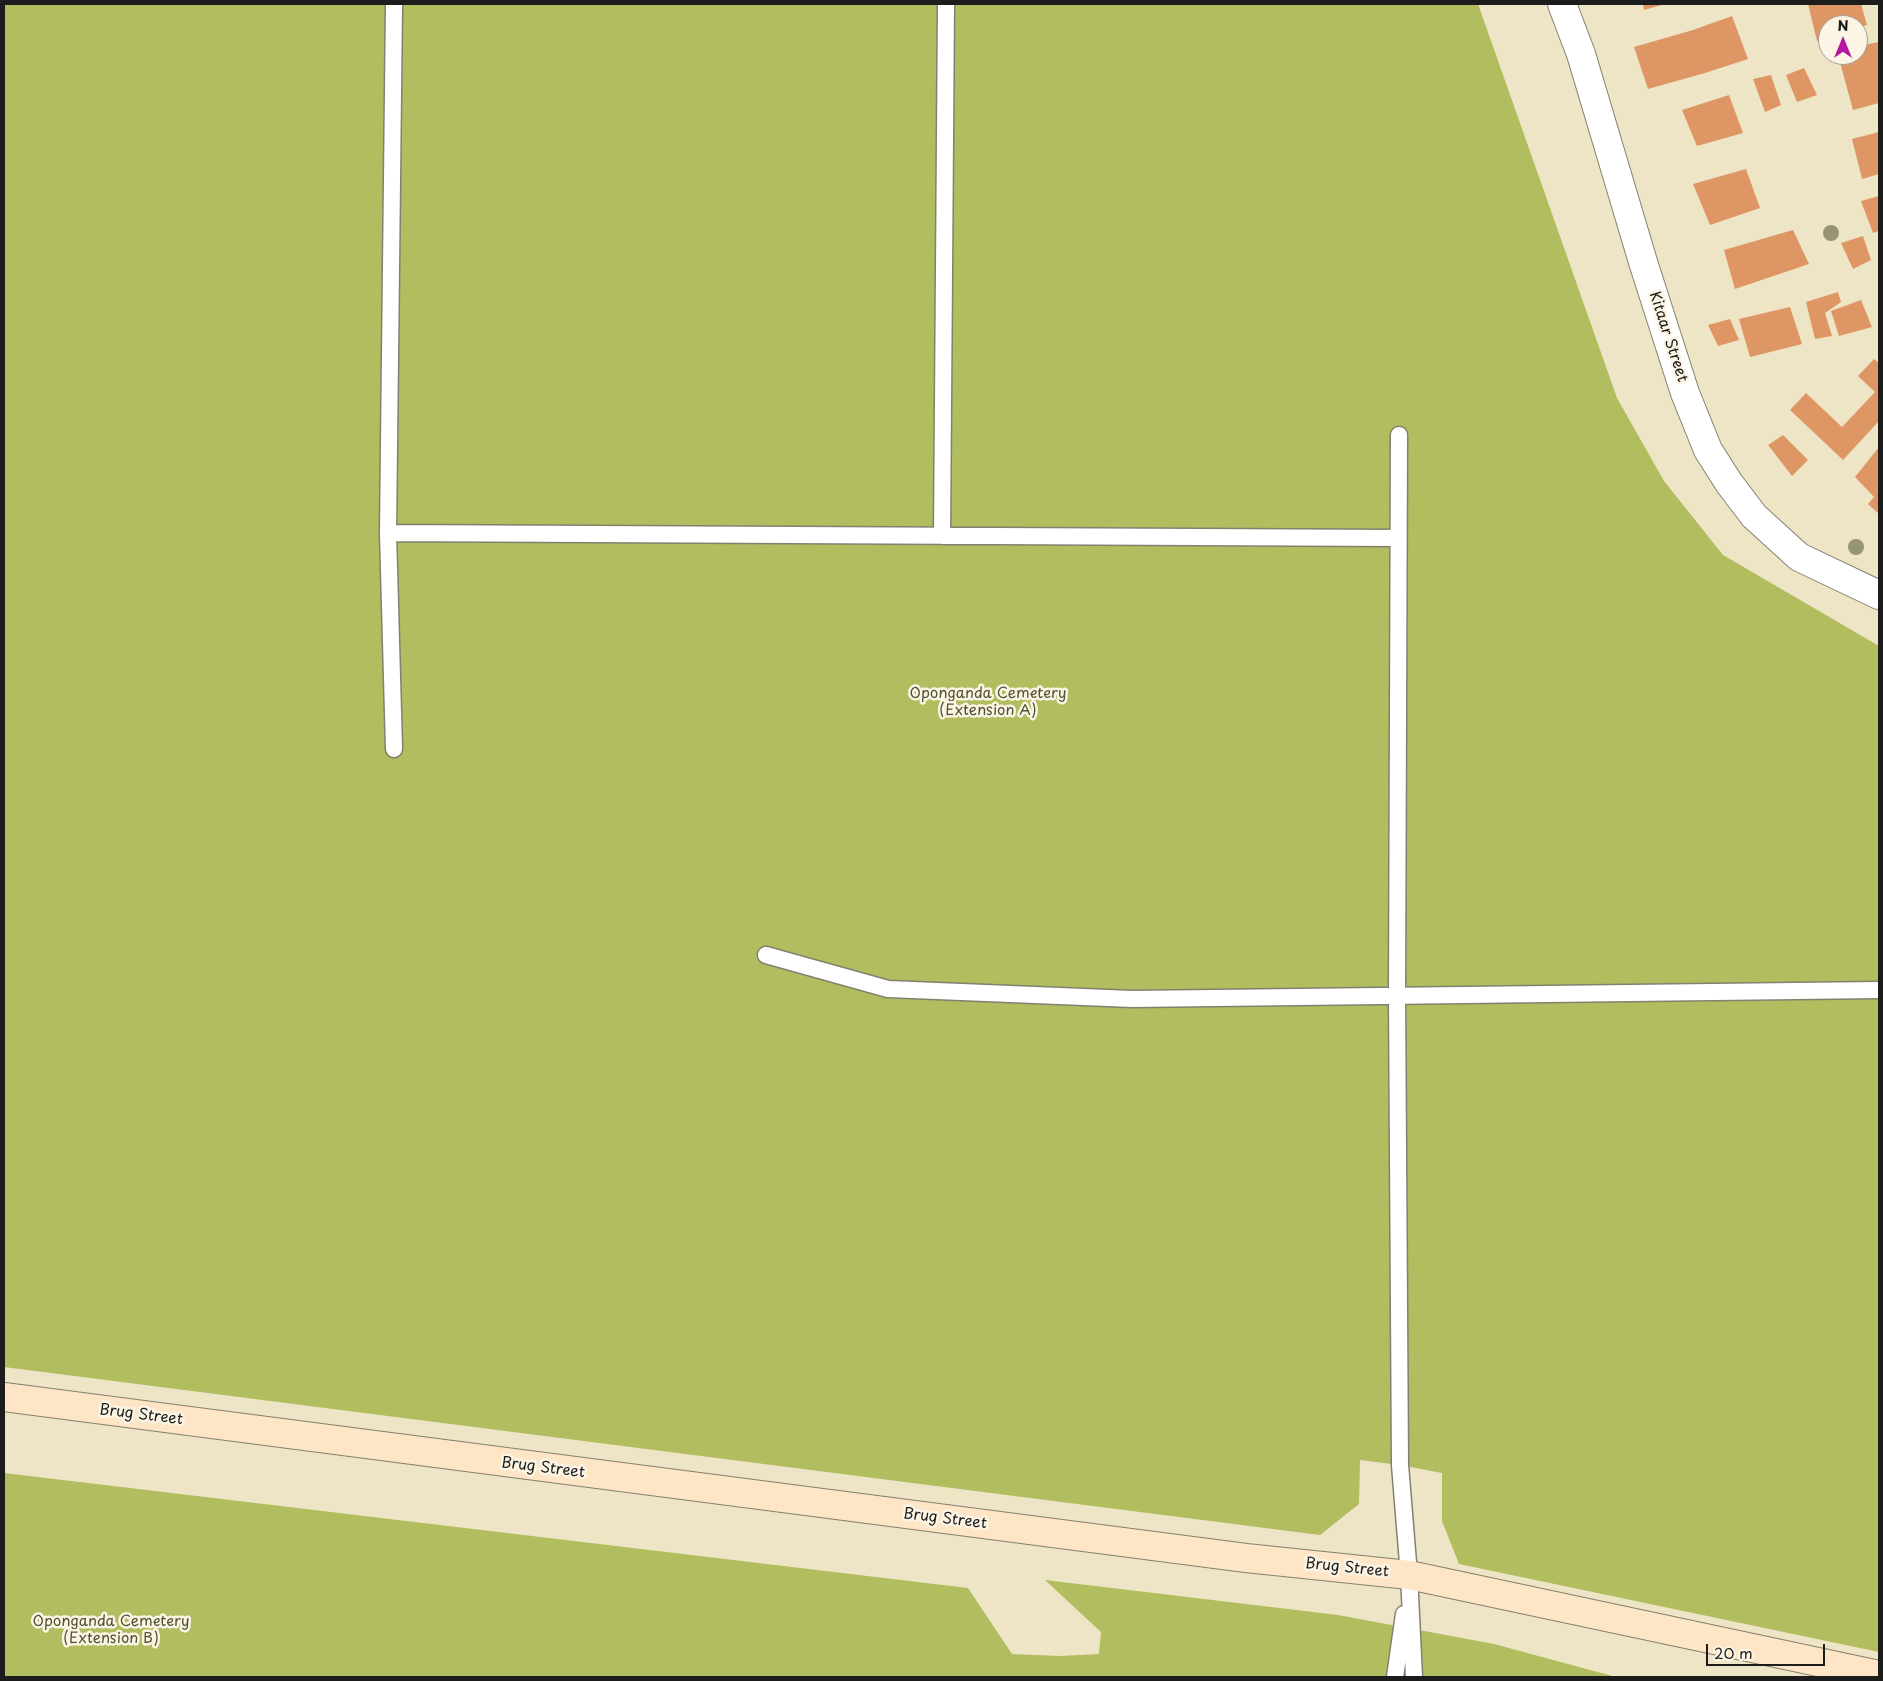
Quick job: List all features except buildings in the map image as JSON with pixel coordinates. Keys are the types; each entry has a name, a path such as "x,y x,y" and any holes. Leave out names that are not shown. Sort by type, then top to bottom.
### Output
{"street":[{"name":"Kitaar Street","path":"1562,4 1581,54 1643,262 1685,393 1708,450 1728,483 1754,516 1798,557 1851,583 1879,594"},
{"name":"Brug Street","path":"4,1397 1246,1558 1409,1575 1879,1675"}],"lane":[{"path":"394,4 388,533 394,749"},
{"path":"942,536 946,4"},
{"path":"1399,435 1397,994 1400,1465 1409,1575 1414,1677"},
{"path":"388,533 1398,538"},
{"path":"766,955 888,989 1132,999 1397,994 1879,990"},
{"path":"1394,1677 1409,1575"}],"green space":[{"name":"Oponganda Cemetery (Extension A)","path":"4,4 1478,4 1617,398 1664,481 1723,555 1879,646 1879,1652 1459,1564 1442,1521 1442,1473 1400,1465 1360,1460 1359,1504 1320,1535 4,1367"},
{"name":"Oponganda Cemetery (Extension B)","path":"4,1473 968,1588 1012,1654 1060,1656 1099,1654 1101,1632 1045,1580 1338,1615 1494,1644 1616,1677 4,1677"}]}
